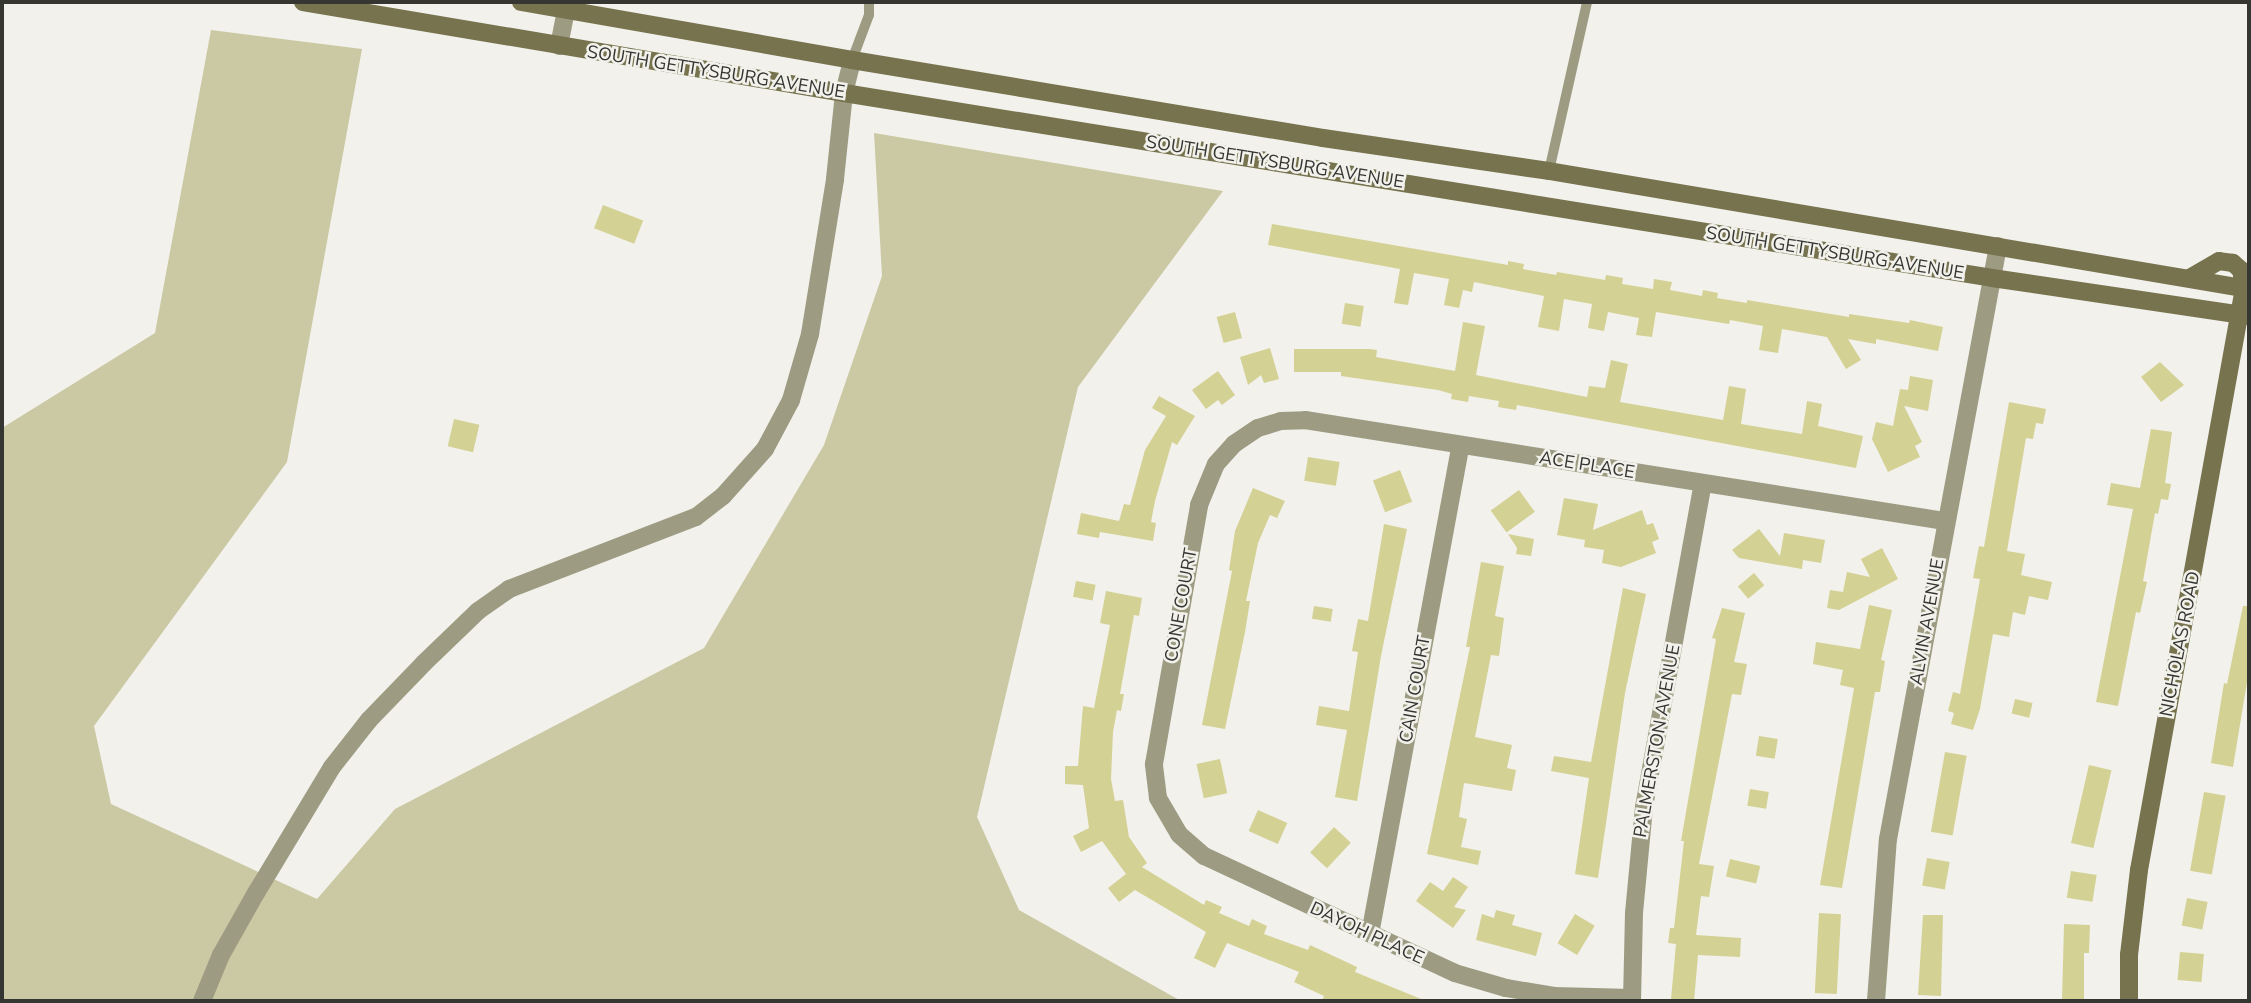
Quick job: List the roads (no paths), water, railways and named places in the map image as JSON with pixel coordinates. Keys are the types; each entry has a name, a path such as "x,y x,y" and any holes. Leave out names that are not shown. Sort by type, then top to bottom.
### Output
{"main road":[{"name":"SOUTH GETTYSBURG AVENUE","path":"303,2 844,93 1992,278 2244,315"},
{"name":"SOUTH GETTYSBURG AVENUE","path":"521,2 566,5 852,60 2189,278 2219,261 2233,264 2241,270 2246,288"},
{"name":"NICHOLAS ROAD","path":"2129,1001 2129,955 2139,870 2244,315 2246,288"}],"street":[{"path":"559,46 566,5"},
{"path":"202,1001 233,934 332,767 369,720 424,663 478,611 509,589 695,517 723,496 765,449 791,400 810,334 835,179 844,93 852,60"},
{"name":"ALVIN AVENUE","path":"1877,1001 1888,839 1998,246"},
{"name":"ACE PLACE","path":"1234,444 1258,428 1293,420 1945,522"},
{"name":"CONE COURT","path":"1155,776 1158,734 1199,505 1209,475 1234,444"},
{"name":"CAIN COURT","path":"1370,934 1461,445"},
{"name":"PALMERSTON AVENUE","path":"1632,1000 1633,914 1644,807 1703,483"},
{"name":"DAYOH PLACE","path":"1155,776 1158,798 1171,823 1204,856 1370,934 1455,973 1506,988 1554,996 1632,1000"}],"lane":[{"path":"852,60 869,15 869,2"},
{"path":"1549,172 1587,2"}]}
